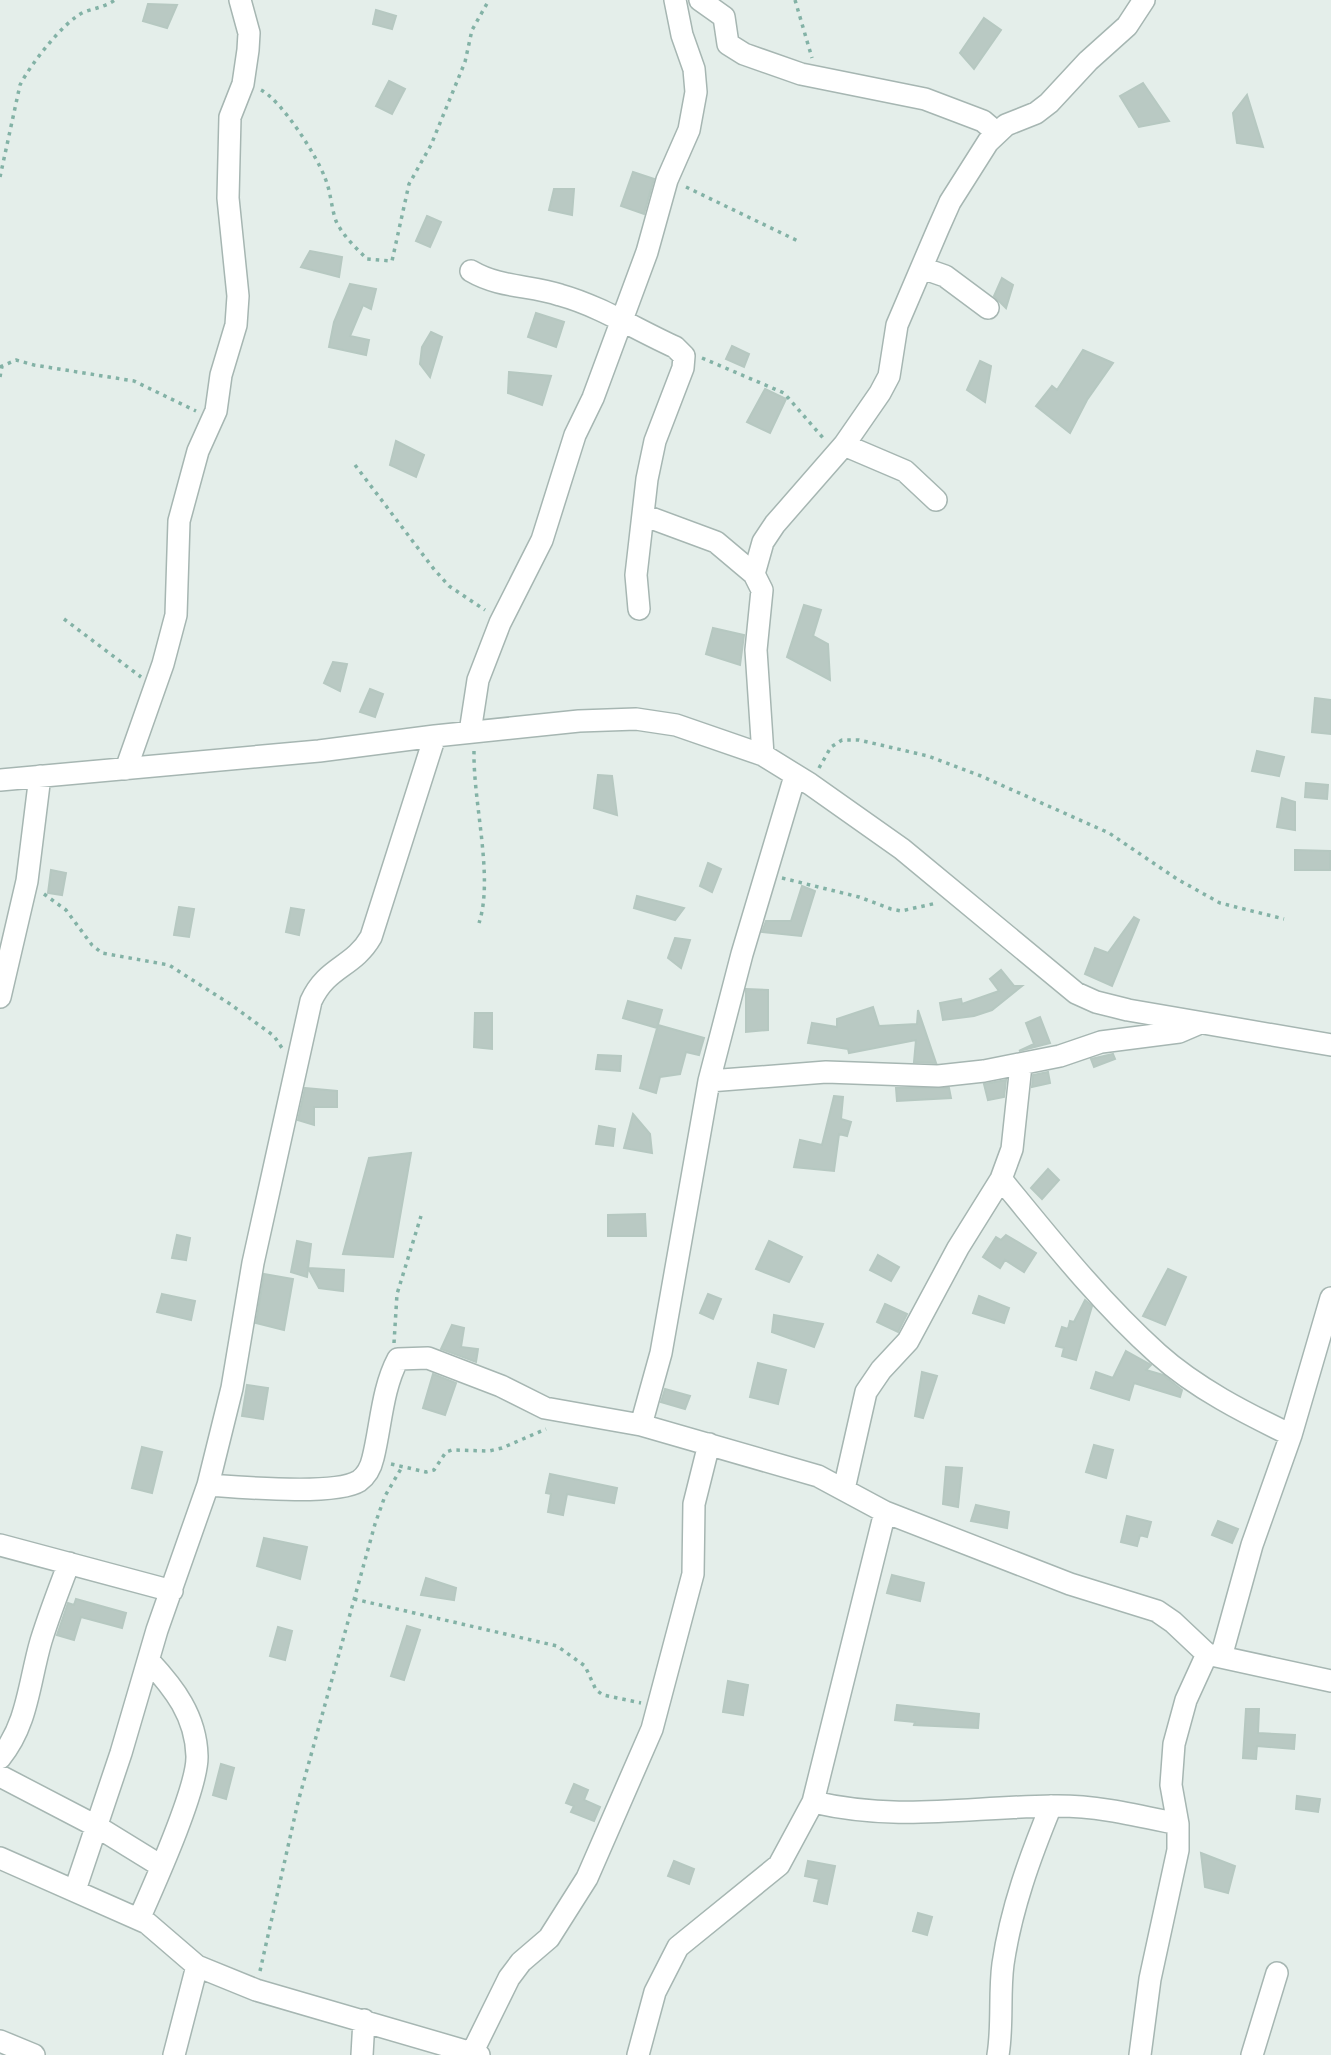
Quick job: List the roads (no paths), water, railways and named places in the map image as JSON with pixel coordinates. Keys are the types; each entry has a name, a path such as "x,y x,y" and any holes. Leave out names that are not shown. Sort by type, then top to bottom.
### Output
{"street":[{"path":"126,769 176,615 179,521 198,451 216,411 238,307 228,198 230,117 243,84 249,33 240,0"},
{"path":"472,731 478,680 500,623 542,540 575,435 593,398 647,252 667,180 689,130 696,92 694,69 681,34 675,0"},
{"path":"700,0 724,17 732,48 817,79 926,99 983,121 996,132"},
{"path":"754,574 764,542 829,460 845,445 865,418 888,376 897,325 950,202 996,132 1036,113 1049,103 1088,61 1127,26 1144,0"},
{"path":"922,268 945,276 988,308"},
{"path":"471,271 494,282 559,294 680,351 684,356 683,368 655,441 643,515 635,592 639,609"},
{"path":"845,445 905,471 936,500"},
{"path":"643,515 716,542 754,574 762,590 756,650 763,755"},
{"path":"0,780 319,751 472,731 636,719 676,726 763,755 803,780 902,849 963,901 1018,942 1076,993 1096,1002 1128,1010 1331,1045"},
{"path":"75,1890 208,1485 232,1388 253,1264 311,1002 319,984 363,951 372,937 435,736"},
{"path":"0,997 27,881 40,776"},
{"path":"641,1425 662,1353 709,1081 765,874 803,780"},
{"path":"709,1081 826,1072 938,1076 1021,1065 1101,1042 1179,1032 1200,1023"},
{"path":"844,1489 866,1392 881,1370 908,1341 958,1248 1001,1178 1012,1149 1021,1065"},
{"path":"1001,1178 1060,1254 1160,1356 1217,1395 1291,1435"},
{"path":"1140,2055 1150,1979 1176,1863 1178,1824 1171,1785 1174,1744 1186,1700 1214,1656 1291,1435 1331,1298"},
{"path":"208,1485 257,1489 346,1486 358,1481 372,1462 389,1380 398,1359 428,1358 501,1386 545,1408 641,1425 818,1476 885,1512 1070,1584 1157,1611 1214,1656 1270,1665 1331,1681"},
{"path":"0,1858 139,1919 163,1934 177,1952 197,1966 256,1990 475,2054 509,1978 520,1962 549,1938 587,1878 629,1788 659,1706 693,1574 694,1504 709,1444"},
{"path":"638,2055 654,1992 678,1947 779,1866 813,1802 885,1512"},
{"path":"0,1545 172,1591"},
{"path":"0,1758 10,1747 23,1719 41,1642 69,1563"},
{"path":"139,1919 161,1866 197,1759 193,1730 176,1690 149,1661"},
{"path":"0,1776 96,1826 161,1866"},
{"path":"813,1802 855,1811 895,1814 1051,1806 1091,1807 1178,1824"},
{"path":"998,2055 1003,1965 1011,1920 1029,1861 1051,1806"},
{"path":"174,2055 197,1966"},
{"path":"1252,2055 1277,1973"},
{"path":"362,2055 365,2020"},
{"path":"0,2041 34,2055"}]}
